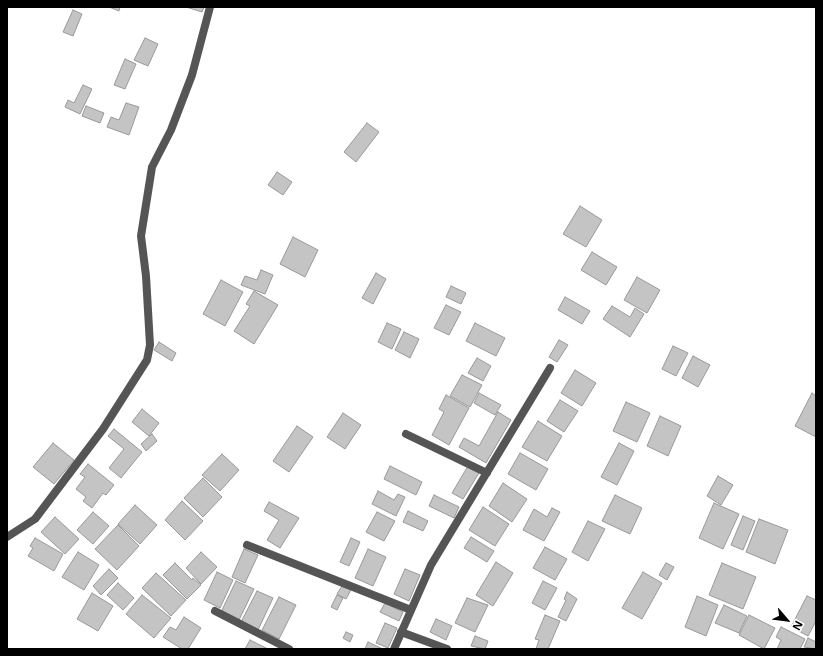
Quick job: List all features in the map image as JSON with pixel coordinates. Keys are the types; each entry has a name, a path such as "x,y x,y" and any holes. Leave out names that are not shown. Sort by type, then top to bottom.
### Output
{"street":[{"path":"7,537 35,519 103,429 148,360 150,338 146,276 141,236 152,167 171,130 192,75 210,7"},
{"path":"394,649 431,565 550,368"},
{"path":"406,434 487,473"},
{"path":"247,545 411,610"},
{"path":"215,611 289,649"},
{"path":"401,632 447,649"}],"building":[{"path":"109,7 120,7 119,11"},
{"path":"186,7 204,7 202,12"},
{"path":"73,10 82,14 73,36 63,32"},
{"path":"145,38 158,44 148,66 134,60"},
{"path":"125,59 136,64 125,89 114,85"},
{"path":"83,85 92,89 80,114 65,107 68,100 74,103"},
{"path":"126,103 139,107 129,135 107,127 111,117 119,120"},
{"path":"86,106 104,113 100,123 82,116"},
{"path":"367,123 379,132 356,162 344,152"},
{"path":"277,172 292,182 283,195 268,185"},
{"path":"580,206 602,220 586,247 563,234"},
{"path":"293,237 318,250 305,277 280,264"},
{"path":"592,252 617,267 606,285 581,270"},
{"path":"261,270 273,275 265,294 241,285 245,276 257,280"},
{"path":"376,273 386,279 373,304 362,298"},
{"path":"637,277 660,290 647,313 624,300"},
{"path":"221,280 243,292 225,326 203,314"},
{"path":"451,286 466,293 461,304 446,297"},
{"path":"254,291 278,305 254,344 234,331 250,306 246,304"},
{"path":"565,297 590,311 582,324 558,310"},
{"path":"446,305 461,312 449,335 434,328"},
{"path":"612,306 630,317 635,308 644,314 630,337 603,319"},
{"path":"387,323 401,329 392,349 378,342"},
{"path":"475,323 505,338 496,356 466,341"},
{"path":"404,332 419,339 410,358 395,350"},
{"path":"559,340 568,345 557,362 549,357"},
{"path":"159,342 176,353 172,361 154,350"},
{"path":"673,346 688,353 676,376 662,369"},
{"path":"693,356 710,365 698,387 682,378"},
{"path":"477,358 491,366 483,381 468,373"},
{"path":"575,370 596,383 582,406 561,393"},
{"path":"462,375 482,385 470,407 450,396"},
{"path":"479,393 501,405 495,415 474,403"},
{"path":"812,393 816,396 816,437 795,426"},
{"path":"446,395 469,408 449,445 432,435 444,412 439,409"},
{"path":"560,400 578,411 564,432 547,421"},
{"path":"626,402 650,413 637,442 613,431"},
{"path":"142,409 159,423 149,436 132,422"},
{"path":"498,412 511,420 486,463 459,447 464,438 479,446"},
{"path":"343,413 361,425 345,449 327,437"},
{"path":"660,416 681,426 668,456 647,446"},
{"path":"538,421 562,436 547,461 522,447"},
{"path":"297,426 313,437 289,472 273,461"},
{"path":"114,429 142,452 121,478 109,468 124,449 108,436"},
{"path":"152,434 157,441 146,451 141,444"},
{"path":"53,443 74,460 54,484 33,467"},
{"path":"619,443 634,451 617,485 601,477"},
{"path":"520,453 548,469 536,490 508,474"},
{"path":"222,454 239,470 220,491 202,475"},
{"path":"88,464 114,485 106,495 103,493 92,508 83,501 86,497 76,489 85,477 80,474"},
{"path":"390,466 422,482 416,495 384,479"},
{"path":"468,466 479,473 463,499 452,493"},
{"path":"718,476 733,485 721,505 707,496"},
{"path":"203,478 222,497 203,517 184,498"},
{"path":"503,483 527,499 512,522 489,506"},
{"path":"378,491 394,500 398,494 405,497 396,516 372,504"},
{"path":"434,495 459,507 454,518 429,506"},
{"path":"615,495 642,508 630,534 602,521"},
{"path":"182,501 203,521 185,540 165,520"},
{"path":"269,502 299,518 280,548 267,540 279,520 264,511"},
{"path":"714,503 739,514 723,549 699,538"},
{"path":"135,505 157,525 140,544 118,524"},
{"path":"483,507 509,524 495,546 469,530"},
{"path":"552,508 560,512 544,541 523,530 534,509 547,517"},
{"path":"408,511 428,521 423,531 403,522"},
{"path":"93,512 109,526 93,544 77,530"},
{"path":"377,512 395,521 384,541 366,532"},
{"path":"743,516 755,521 743,550 731,545"},
{"path":"55,517 79,539 65,554 41,532"},
{"path":"759,519 788,530 775,564 746,552"},
{"path":"588,521 605,529 588,561 572,552"},
{"path":"118,525 139,546 117,570 95,549"},
{"path":"471,537 494,551 487,562 464,548"},
{"path":"35,538 63,554 54,571 28,556 33,548 30,546"},
{"path":"351,538 360,542 349,566 340,562"},
{"path":"545,547 567,559 555,580 533,568"},
{"path":"244,549 258,555 245,583 232,577"},
{"path":"368,549 386,557 373,586 355,578"},
{"path":"78,552 99,565 84,590 62,577"},
{"path":"201,552 217,567 201,584 186,568"},
{"path":"496,562 513,573 493,606 476,595"},
{"path":"175,563 192,580 193,578 201,585 187,599 163,575"},
{"path":"666,563 674,567 667,580 659,575"},
{"path":"722,563 756,577 743,609 709,595"},
{"path":"109,569 118,578 101,595 93,586"},
{"path":"405,569 420,575 409,601 394,594"},
{"path":"217,572 233,580 220,608 204,600"},
{"path":"643,572 662,583 642,619 622,608"},
{"path":"156,573 186,600 171,616 142,588"},
{"path":"236,581 254,589 239,620 221,612"},
{"path":"543,581 557,588 545,610 532,603"},
{"path":"118,583 134,598 123,610 107,595"},
{"path":"342,586 351,590 346,599 337,594"},
{"path":"257,591 273,598 258,630 241,622"},
{"path":"567,592 577,599 566,621 558,617 566,600 564,599"},
{"path":"92,593 113,606 98,631 77,619"},
{"path":"142,595 171,618 154,638 126,614"},
{"path":"337,595 343,598 337,610 331,607"},
{"path":"697,596 718,605 706,636 685,627"},
{"path":"807,596 816,600 816,621 808,636 791,627"},
{"path":"279,597 296,605 279,639 262,630"},
{"path":"467,598 488,605 475,632 455,623"},
{"path":"385,603 403,612 399,621 380,612"},
{"path":"724,605 747,616 739,633 715,623"},
{"path":"545,615 560,621 548,649 536,649 539,640 535,639"},
{"path":"749,615 775,628 764,649 739,635"},
{"path":"184,617 201,628 188,649 182,649 163,637 170,627 176,630"},
{"path":"436,619 452,626 446,640 430,632"},
{"path":"385,623 397,628 388,648 376,643"},
{"path":"781,627 805,639 800,649 777,649 781,640 776,637"},
{"path":"346,632 353,635 350,642 343,638"},
{"path":"475,636 488,641 485,649 471,646"},
{"path":"808,638 816,642 816,649 804,647"},
{"path":"250,640 268,649 245,649"},
{"path":"368,642 383,649 365,649"}]}
